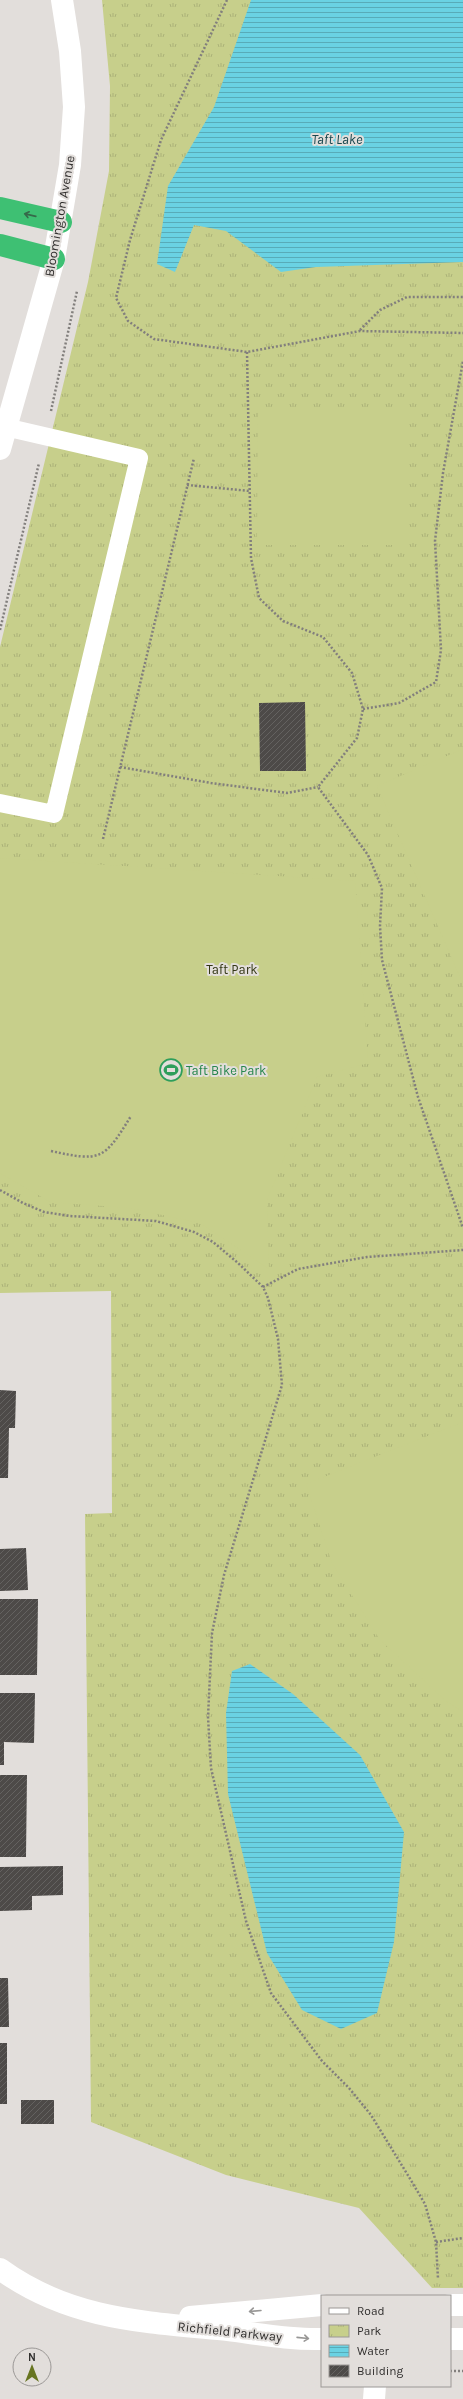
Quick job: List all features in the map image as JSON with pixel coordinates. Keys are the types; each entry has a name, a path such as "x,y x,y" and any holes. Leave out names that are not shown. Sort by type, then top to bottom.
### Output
{"highway":[{"path":"0,208 61,222"},
{"path":"0,246 54,259"}],"street":[{"name":"Bloomington Avenue","path":"0,449 3,426 54,259 70,164 74,107 70,51 62,0"},
{"name":"Richfield Parkway","path":"0,2269 49,2298 86,2311 139,2321 321,2339"},
{"name":"Richfield Parkway","path":"139,2321 321,2305"},
{"path":"451,2305 463,2305"},
{"path":"451,2339 463,2339"},
{"path":"374,2387 374,2399"}],"lane":[{"path":"0,803 54,814 139,458 3,426"}],"path":[{"path":"227,0 161,140 130,240 116,298 128,321 154,339 247,352 360,331 463,332"},
{"path":"360,331 380,310 407,297 463,297"},
{"path":"120,767 211,783 287,793 318,787 357,738 363,709 352,673 323,637 283,620 259,598 251,558 247,352"},
{"path":"363,709 399,703 436,682 442,650 435,541 444,473 463,361"},
{"path":"103,839 194,458"},
{"path":"187,485 250,491"},
{"path":"318,787 368,856 382,888 380,926 382,960 418,1097 463,1228"},
{"path":"51,1151 92,1158 102,1153 113,1144 131,1116"},
{"path":"0,1190 23,1204 44,1212 77,1217 132,1218 174,1224 213,1242 263,1287 268,1298 278,1339 282,1385 227,1568 212,1633 208,1717 211,1768 246,1921 271,1993 322,2061 349,2088 371,2115 425,2204 436,2242 438,2270"},
{"path":"263,1287 298,1269 367,1257 463,1250"},
{"path":"436,2242 463,2238"},
{"path":"451,2371 463,2371"}],"green space":[{"name":"Taft Park","path":"102,0 463,0 463,2288 432,2288 359,2208 226,2175 91,2122 85,1514 112,1513 111,1291 0,1293 0,647 88,282 109,171 110,86"},
{"path":"258,408 407,408 407,545 257,545"},
{"path":"463,749 463,984 377,786"},
{"name":"Taft Bike Park","path":"0,858 355,881 368,1063 317,1077 267,1200 269,1269 200,1223 129,1208 50,1202 0,1173"},
{"path":"463,1422 463,1712 446,1701 380,1640 332,1563 306,1484"}],"water":[{"name":"Taft Lake","path":"251,0 463,0 463,262 316,267 281,272 226,231 194,225 175,272 157,264 168,186 214,107"},
{"path":"250,1664 293,1694 360,1755 404,1832 394,1942 377,2013 341,2029 302,2010 267,1953 228,1794 226,1713 232,1671"}],"building":[{"path":"305,702 306,771 260,771 259,703"},
{"path":"0,1390 16,1391 15,1428 9,1428 8,1478 0,1478"},
{"path":"26,1548 28,1590 0,1591 0,1549"},
{"path":"0,1599 38,1599 37,1675 0,1675"},
{"path":"0,1693 35,1693 34,1743 4,1742 4,1765 0,1765"},
{"path":"0,1775 27,1775 26,1857 0,1857"},
{"path":"63,1866 63,1895 32,1896 32,1910 0,1911 0,1867"},
{"path":"0,1978 8,1978 9,2027 0,2027"},
{"path":"0,2043 7,2043 7,2104 0,2104"},
{"path":"21,2100 54,2100 54,2124 21,2124"}],"place":[{"name":"Taft Bike Park","path":"171,1070"}]}
